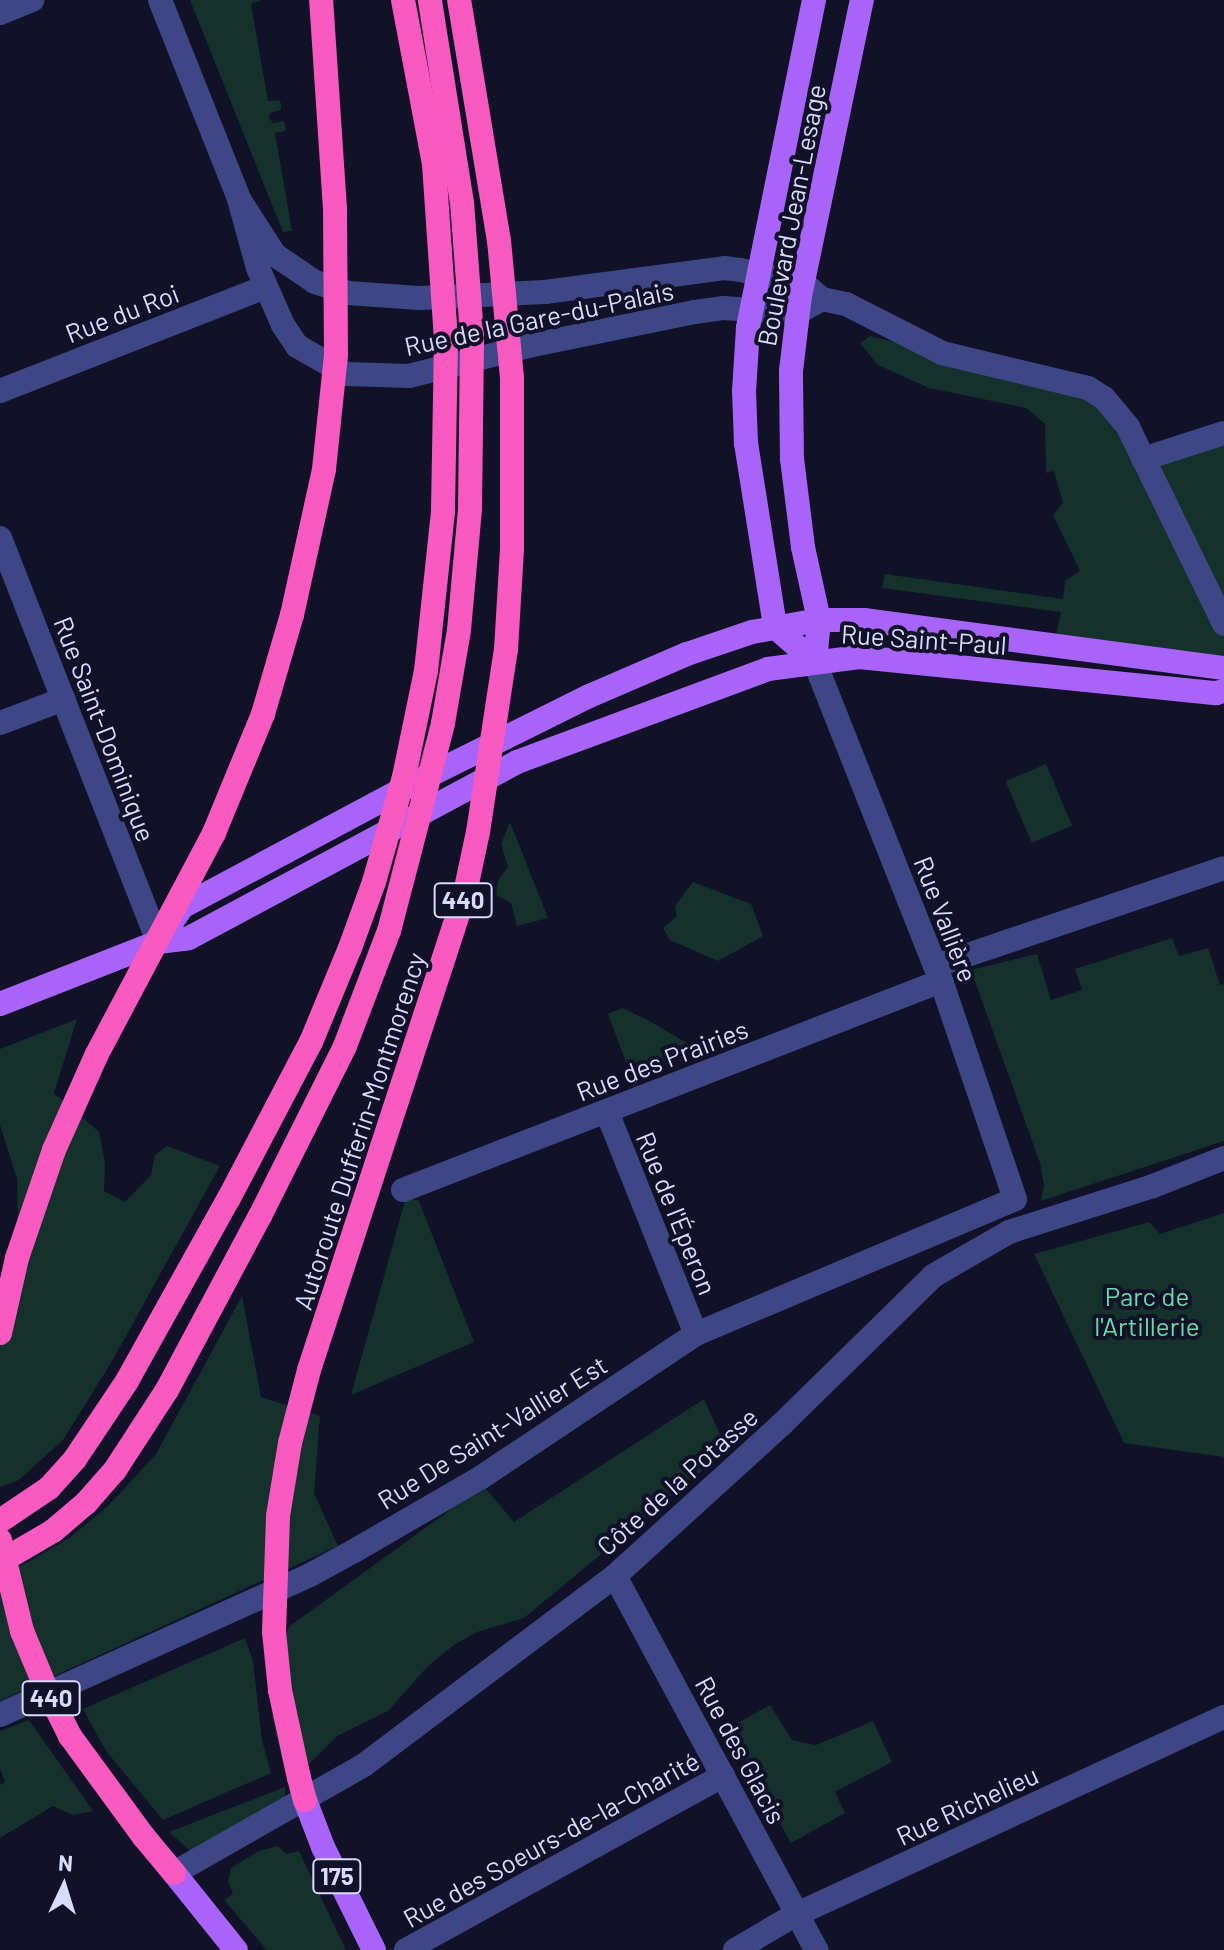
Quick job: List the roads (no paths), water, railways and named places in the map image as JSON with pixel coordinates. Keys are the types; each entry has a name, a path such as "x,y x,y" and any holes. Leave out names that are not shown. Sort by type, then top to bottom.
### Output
{"highway":[{"path":"0,1333 17,1258 54,1150 97,1054 189,883 234,788 263,714 302,575 324,469 336,354 335,209 321,0"},
{"path":"0,1521 49,1488 75,1459 127,1381 229,1198 311,1042 374,882 404,777 428,656 440,568 445,465 444,272 428,128 403,0"},
{"path":"0,1562 53,1531 86,1503 115,1470 167,1390 260,1216 345,1046 389,931 443,723 459,630 470,508 472,335 462,203 430,0"},
{"name":"Autoroute Dufferin-Montmorency","path":"302,1789 280,1690 274,1632 278,1516 290,1443 309,1370 465,893 481,818 506,650 512,548 512,378 499,241 459,0"},
{"name":"440","path":"0,1540 22,1631 70,1736 174,1873"}],"main road":[{"name":"Boulevard Jean-Lesage","path":"775,627 746,443 745,365 752,309 814,0"},
{"name":"Boulevard Jean-Lesage","path":"815,662 819,620 803,547 792,459 791,371 797,313 862,0"},
{"name":"Rue Saint-Paul","path":"158,942 182,907 420,780 544,718 687,654 775,627 819,620 901,624 1224,668"},
{"path":"775,627 815,662"},
{"name":"Rue Saint-Paul","path":"0,1004 158,942 189,938 517,762 768,669 870,658 1216,693 1224,691"},
{"path":"544,718 556,747"},
{"name":"175","path":"302,1789 323,1847 374,1950"},
{"path":"174,1873 236,1950"}],"street":[{"path":"0,13 33,0"},
{"path":"160,0 239,199"},
{"name":"Rue de la Gare-du-Palais","path":"239,199 275,255 292,269 315,282 358,294 419,298 545,292 724,268 803,283 822,299 846,304 942,353 1088,388 1104,398 1121,417 1224,624"},
{"name":"Rue de la Gare-du-Palais","path":"239,199 265,287 297,346 346,374 409,376 553,340 695,312 752,309 797,313"},
{"name":"Rue du Roi","path":"0,391 265,287"},
{"path":"797,313 822,299"},
{"path":"1143,459 1224,433"},
{"name":"Rue Saint-Dominique","path":"3,552 158,942"},
{"name":"Rue Vallière","path":"815,662 938,974 1015,1199"},
{"path":"0,723 64,699"},
{"name":"Rue des Prairies","path":"403,1190 607,1112 938,974 1224,868"},
{"name":"Rue de l'Éperon","path":"607,1112 696,1334"},
{"name":"Côte de la Potasse","path":"174,1873 302,1789 364,1765 615,1576 782,1424 933,1276 1009,1232 1224,1158"},
{"name":"Rue De Saint-Vallier Est","path":"0,1715 310,1575 354,1551 480,1478 696,1334 1015,1199"},
{"name":"Rue des Glacis","path":"615,1576 816,1950"},
{"name":"Rue Richelieu","path":"735,1950 795,1915 1224,1717"},
{"name":"Rue des Soeurs-de-la-Charité","path":"406,1950 723,1776"}],"park label":[{"name":"Parc de l'Artillerie","path":"1147,1311"}]}
